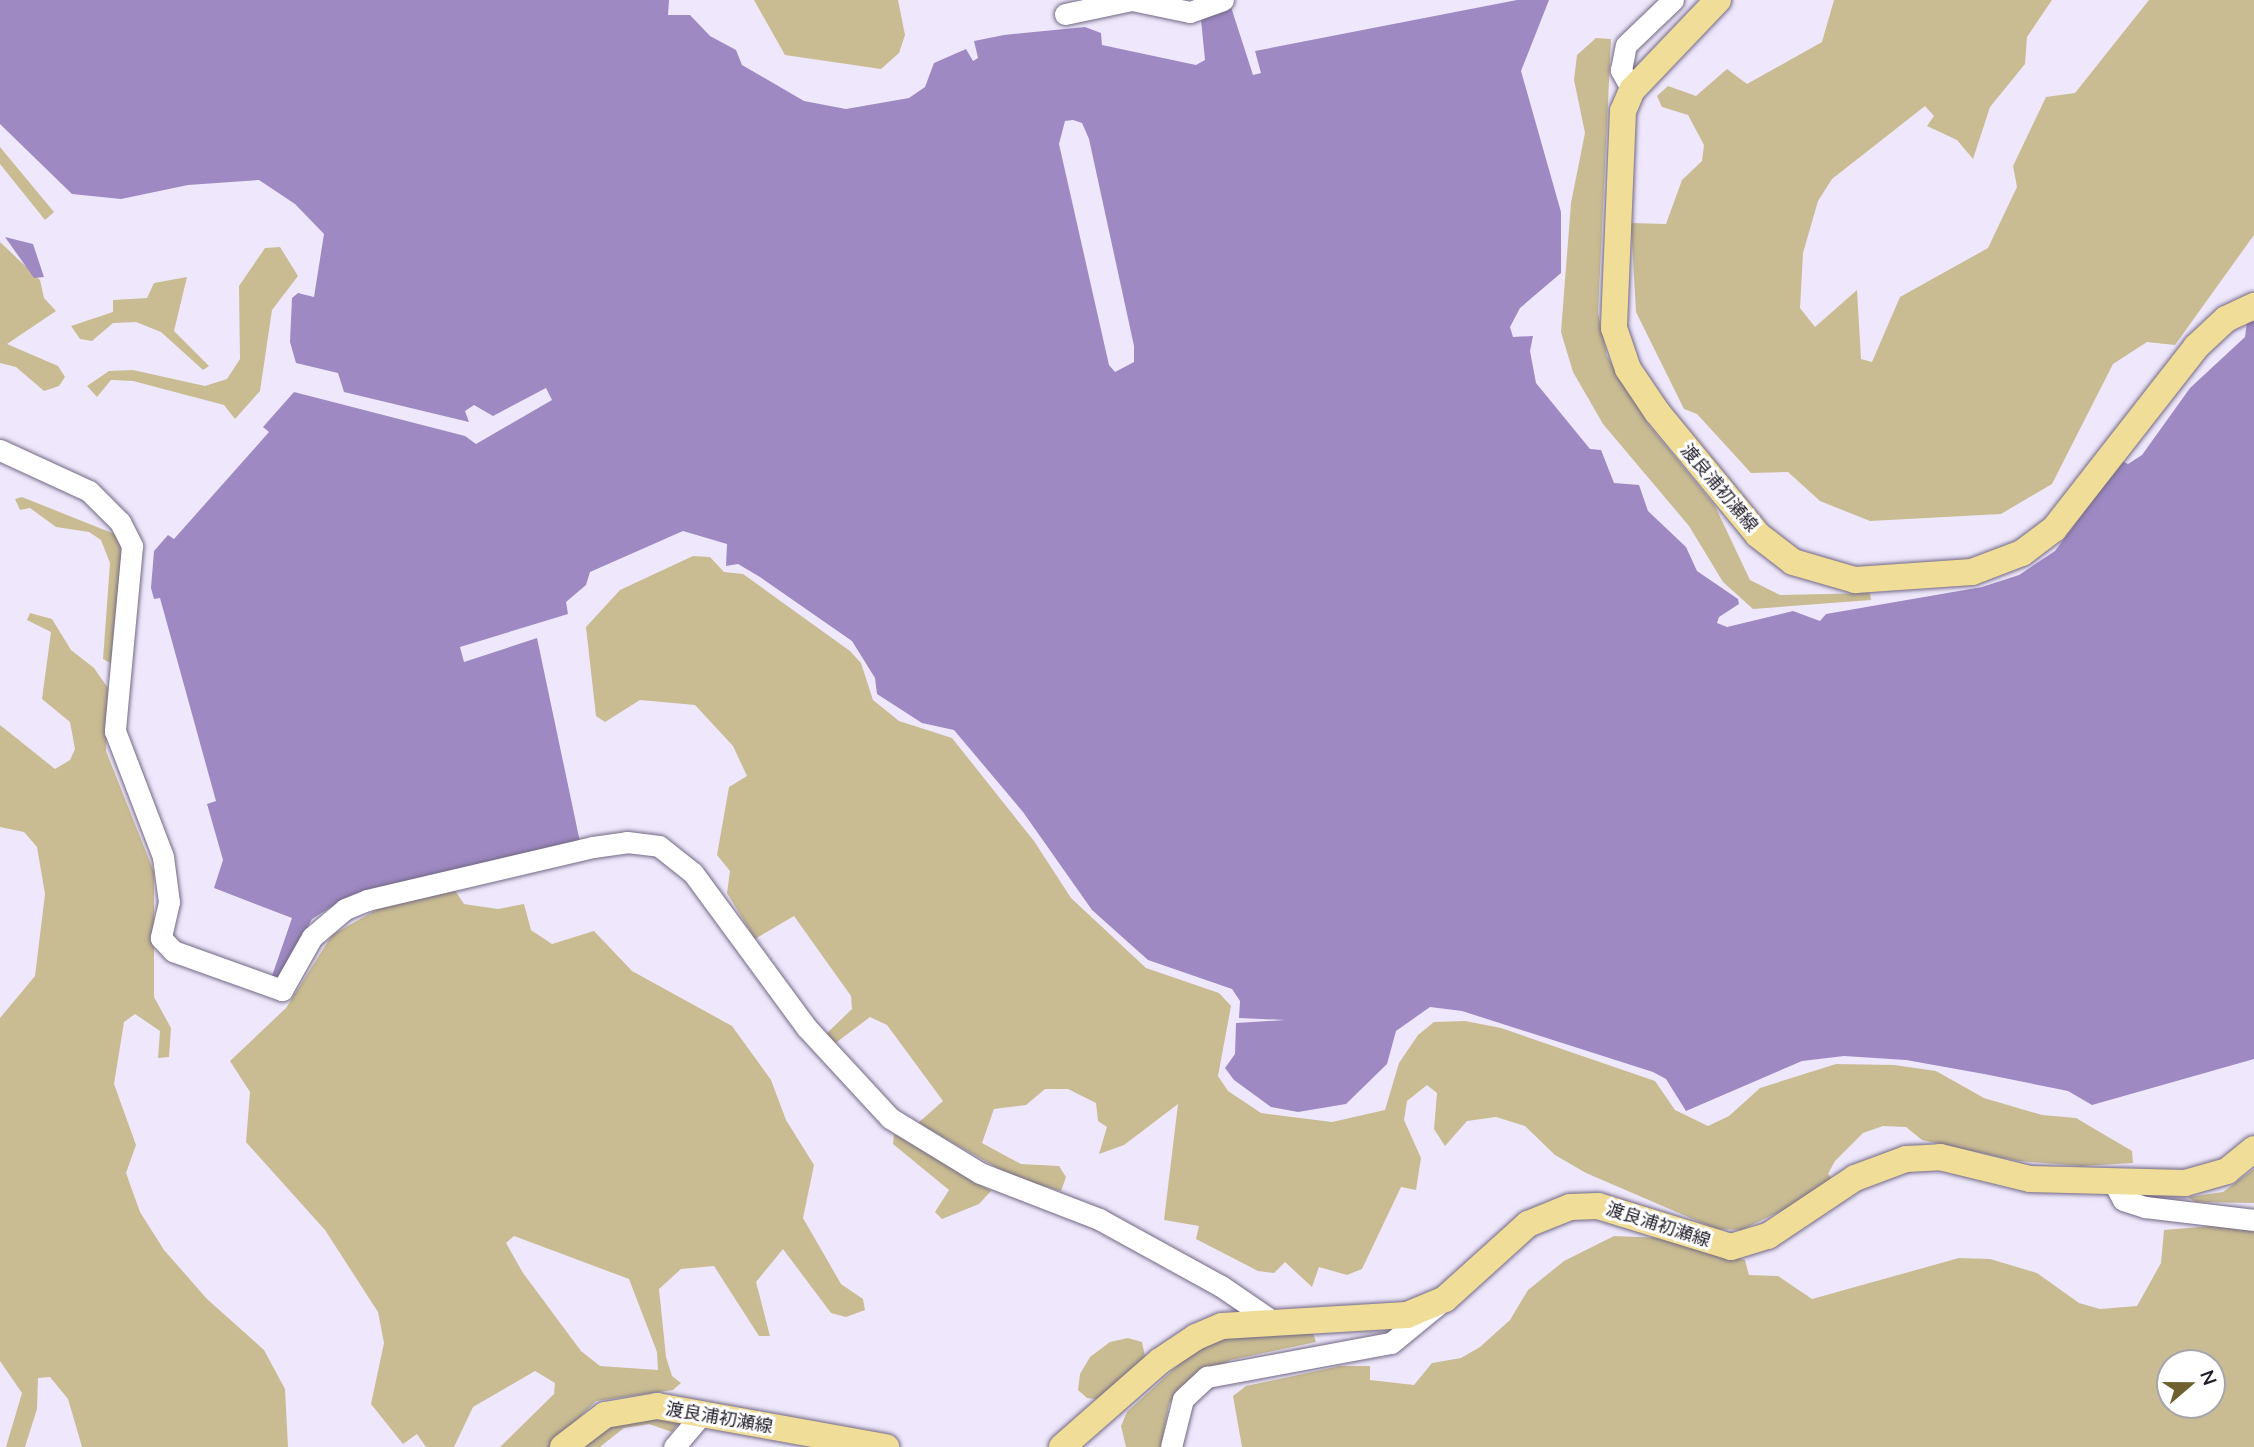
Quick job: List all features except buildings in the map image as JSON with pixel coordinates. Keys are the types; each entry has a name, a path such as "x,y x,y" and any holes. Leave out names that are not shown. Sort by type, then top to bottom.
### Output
{"main road":[{"path":"1632,90 1718,0"},
{"name":"渡良浦初瀬線","path":"1632,90 1620,140 1613,304 1618,348 1640,390 1758,535 1793,562 1824,575 1855,580 1972,572 2022,553 2054,529 2196,346 2226,319 2254,306"},
{"name":"渡良浦初瀬線","path":"1062,1447 1160,1361 1196,1337 1223,1326 1387,1321 1445,1299 1528,1224 1570,1206 1598,1206 1731,1247 1768,1236 1855,1178 1906,1159 1940,1157 2030,1179 2113,1181 2207,1178 2227,1171 2254,1149"},
{"name":"渡良浦初瀬線","path":"563,1447 591,1423 621,1410 657,1406 886,1447"}],"street":[{"path":"1065,14 1132,0 1190,12 1223,0"},
{"path":"1632,90 1621,70 1626,45 1673,0"},
{"path":"0,450 89,491 120,522 132,546 115,731 163,858 169,902 161,938 173,951 282,990 312,937 345,909 367,900 593,847 628,842 659,846 693,873 807,1028 890,1118 980,1173 1098,1219 1221,1286 1276,1323"},
{"path":"2113,1181 2123,1200 2145,1207 2254,1220"},
{"path":"1171,1447 1183,1399 1207,1377 1391,1343 1419,1326 1445,1299"},
{"path":"674,1447 702,1415"}],"shaded area":[{"path":"0,0 669,0 668,15 690,15 710,36 736,50 742,65 804,101 846,109 909,98 925,87 934,63 966,49 973,61 978,58 974,41 1004,35 1085,27 1101,33 1102,45 1196,65 1205,60 1201,20 1231,7 1253,75 1261,73 1255,51 1517,0 1549,0 1521,71 1561,212 1561,273 1520,308 1510,327 1513,337 1533,336 1530,351 1536,383 1590,449 1601,450 1614,483 1639,485 1648,511 1686,547 1697,571 1738,599 1739,604 1719,617 1717,623 1727,627 1793,611 1820,621 1826,614 1982,587 2019,575 2055,551 2122,461 2128,464 2142,455 2190,388 2245,337 2247,322 2254,321 2254,1059 2092,1105 2068,1091 1984,1074 1906,1060 1844,1056 1802,1061 1686,1111 1666,1079 1653,1072 1462,1011 1430,1007 1396,1031 1387,1064 1346,1104 1298,1112 1271,1107 1234,1080 1225,1068 1235,1054 1236,1023 1285,1020 1239,1018 1240,1001 1232,989 1148,960 1092,910 1023,812 954,730 922,723 877,694 875,678 852,641 760,577 738,564 726,566 727,544 683,531 590,572 586,585 566,602 568,614 460,647 464,662 537,638 580,842 339,902 312,919 278,979 272,976 292,918 214,888 223,860 207,804 216,801 160,598 154,599 151,588 154,551 168,535 174,539 269,432 263,427 294,392 465,436 476,444 552,400 546,388 493,416 474,405 465,411 469,422 344,392 338,373 296,363 290,342 292,298 298,293 314,297 324,234 295,204 259,180 188,185 121,199 72,194 0,124"},
{"path":"754,0 898,0 905,35 899,53 881,69 785,55"},
{"path":"1834,0 2052,0 2027,37 2025,64 1990,107 1973,159 1957,140 1927,126 1934,116 1925,106 1832,179 1818,201 1803,253 1800,308 1815,327 1857,290 1861,359 1872,362 1900,297 1988,248 2017,187 2013,166 2046,97 2075,93 2149,0 2254,0 2254,235 2175,345 2147,342 2113,364 2052,484 2001,514 1870,521 1820,501 1788,472 1751,473 1697,414 1684,409 1636,312 1631,223 1666,224 1682,180 1702,161 1704,145 1688,115 1662,107 1657,96 1668,86 1696,96 1727,69 1747,84 1822,42"},
{"path":"1596,38 1611,39 1598,313 1607,356 1648,424 1715,506 1750,580 1780,595 1870,593 1871,600 1753,609 1723,582 1689,526 1603,424 1573,372 1561,332 1571,203 1585,133 1574,80 1577,55"},
{"path":"0,147 54,212 45,220 0,164"},
{"path":"5,237 33,244 44,277 34,278"},
{"path":"0,242 40,280 44,298 56,311 7,344 58,366 65,377 59,386 44,391 16,367 0,363"},
{"path":"280,247 298,276 272,310 260,391 235,419 224,405 133,381 111,380 97,397 87,386 109,371 133,370 205,386 227,379 240,359 239,286 265,248"},
{"path":"187,277 174,331 209,366 203,370 161,332 136,322 113,323 92,341 80,339 71,326 113,312 113,300 147,298 154,283"},
{"path":"22,497 117,535 123,559 112,664 103,659 110,563 101,540 89,532 56,527 30,508 20,510 15,499"},
{"path":"693,556 710,557 724,572 743,574 850,651 861,663 873,700 899,721 952,738 1034,841 1071,898 1146,968 1219,993 1231,1006 1218,1076 1228,1091 1261,1113 1332,1122 1385,1110 1399,1063 1418,1035 1434,1022 1465,1021 1501,1028 1655,1081 1675,1110 1708,1126 1729,1116 1760,1088 1836,1064 1894,1065 1936,1071 1984,1098 2042,1115 2076,1118 2132,1151 2133,1163 2081,1166 2018,1161 1922,1140 1906,1127 1883,1126 1863,1133 1835,1161 1828,1174 1832,1179 1798,1203 1741,1230 1716,1229 1586,1173 1555,1155 1525,1126 1496,1117 1467,1121 1445,1146 1434,1129 1437,1093 1427,1085 1407,1101 1404,1120 1421,1158 1416,1190 1401,1187 1362,1269 1347,1275 1319,1267 1312,1287 1285,1262 1274,1273 1258,1271 1196,1239 1199,1226 1164,1220 1178,1104 1124,1145 1099,1154 1107,1127 1098,1121 1096,1103 1068,1089 1045,1089 1026,1105 994,1109 982,1143 1021,1164 1059,1166 1066,1177 1061,1191 1015,1178 918,1123 943,1101 887,1025 870,1017 833,1045 824,1036 852,1009 851,996 794,916 755,939 727,893 730,871 717,855 729,787 747,776 733,746 695,705 640,700 605,722 596,716 586,627 620,590"},
{"path":"30,613 52,619 71,650 94,668 108,688 106,751 154,872 154,997 171,1028 169,1057 158,1058 160,1031 135,1014 124,1022 114,1084 136,1145 126,1173 140,1212 164,1250 207,1299 264,1350 285,1389 288,1447 82,1447 68,1399 50,1377 38,1378 37,1409 25,1447 6,1447 22,1393 0,1361 0,1018 35,976 45,894 37,847 24,832 0,827 0,725 55,769 70,760 75,749 70,722 42,699 51,632 27,620"},
{"path":"454,889 464,904 498,909 524,904 531,930 552,944 594,931 632,971 732,1026 771,1080 786,1120 814,1165 803,1218 841,1284 863,1299 865,1310 846,1317 831,1313 783,1249 756,1282 770,1336 759,1336 714,1266 681,1269 659,1289 666,1357 672,1376 681,1383 673,1390 596,1401 549,1447 500,1447 554,1394 555,1383 535,1371 473,1407 454,1447 426,1447 417,1434 403,1444 371,1404 384,1343 378,1312 325,1230 246,1142 250,1092 230,1061 286,1008 332,935 394,900","holes":["514,1236 629,1279 657,1352 658,1370 600,1366 581,1351 523,1273 506,1243"]},
{"path":"894,1134 991,1191 979,1204 942,1219 935,1212 949,1190 893,1144"},
{"path":"2254,1169 2254,1203 2195,1202 2188,1197 2223,1192"},
{"path":"2224,1225 2254,1229 2254,1447 1242,1447 1233,1396 1246,1386 1340,1366 1370,1366 1370,1380 1414,1385 1432,1363 1461,1358 1480,1347 1510,1320 1528,1290 1564,1261 1614,1236 1664,1238 1745,1260 1749,1275 1778,1276 1812,1299 1959,1258 1990,1259 2037,1273 2079,1303 2100,1309 2137,1306 2161,1263 2164,1230"},
{"path":"1313,1333 1316,1342 1231,1360 1185,1385 1169,1404 1161,1447 1126,1447 1121,1426 1127,1412 1198,1347 1220,1339"},
{"path":"1128,1338 1142,1342 1146,1361 1103,1400 1087,1398 1078,1390 1080,1374 1090,1357 1110,1342"},
{"path":"649,1414 679,1421 672,1432 649,1424 624,1428 600,1447 585,1447 600,1430"}],"pier":[{"path":"1065,121 1082,123 1089,139 1134,346 1134,362 1115,372 1109,365 1059,144"}]}
